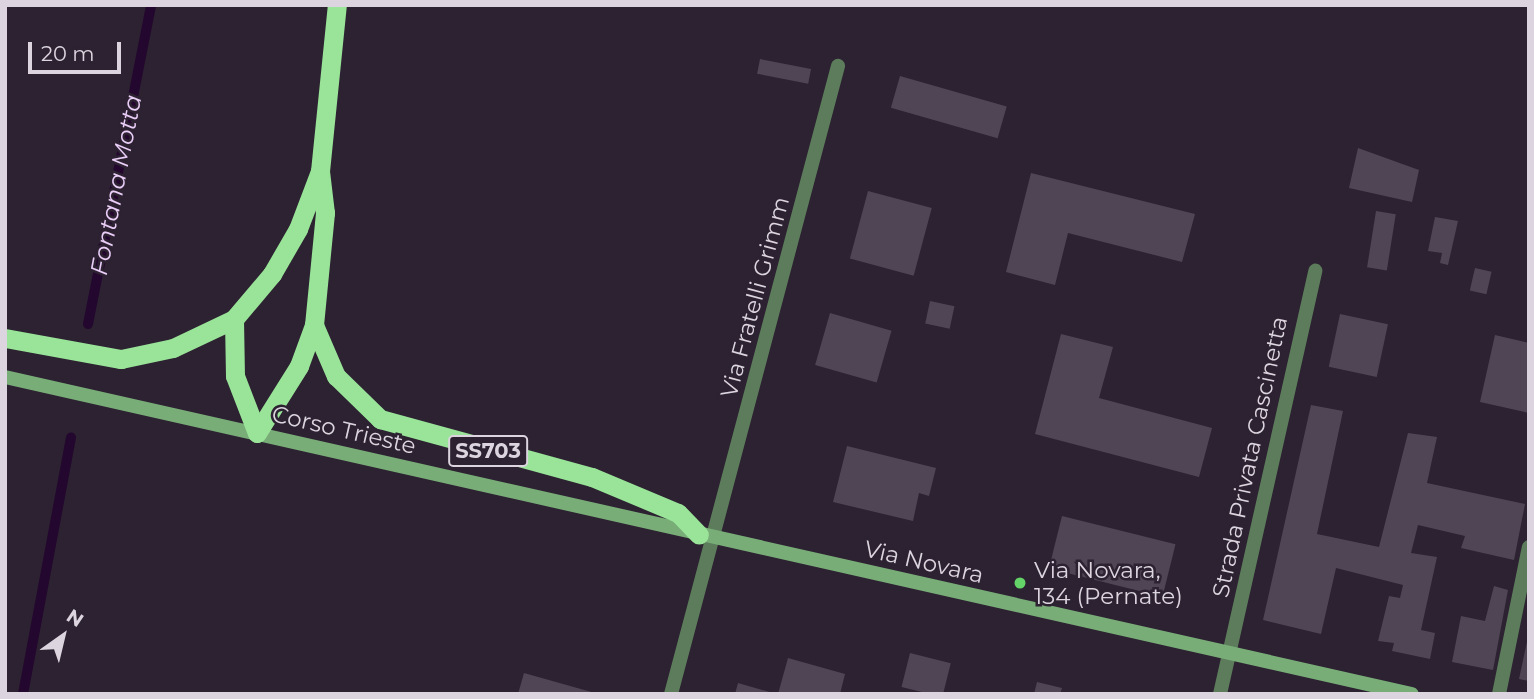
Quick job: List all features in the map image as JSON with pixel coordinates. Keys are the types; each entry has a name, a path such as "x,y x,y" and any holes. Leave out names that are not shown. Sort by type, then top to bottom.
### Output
{"highway":[{"name":"SS703","path":"257,433 299,366 314,325 325,213 320,171 337,5"},
{"name":"SS703","path":"5,338 121,359 173,348 234,319 272,274 298,229 320,171"},
{"path":"234,319 235,376 257,433"},
{"name":"SS703","path":"314,325 336,376 350,396 380,419 592,477 678,513 706,537"}],"main road":[{"name":"Corso Trieste","path":"5,377 706,537"},
{"name":"Via Novara","path":"706,537 1412,694"}],"street":[{"name":"Via Fratelli Grimm","path":"671,694 706,537 838,66"},
{"name":"Strada Privata Cascinetta","path":"1220,694 1315,271"},
{"path":"1499,694 1529,547"}],"building":[{"path":"760,59 811,69 808,84 757,74"},
{"path":"900,76 1007,107 998,138 891,108"},
{"path":"1358,148 1419,170 1412,202 1349,188"},
{"path":"1031,173 1195,214 1182,262 1068,233 1055,285 1006,272"},
{"path":"868,191 932,208 914,276 850,259"},
{"path":"1376,211 1396,214 1387,270 1367,267"},
{"path":"1435,217 1458,221 1448,265 1440,263 1442,253 1428,251"},
{"path":"1475,268 1492,272 1486,294 1470,290"},
{"path":"930,301 954,306 950,329 925,323"},
{"path":"830,313 892,331 877,383 815,365"},
{"path":"1340,314 1388,324 1377,377 1329,367"},
{"path":"1061,334 1113,347 1099,398 1212,428 1199,477 1035,434"},
{"path":"1495,335 1529,343 1529,413 1480,402"},
{"path":"1311,405 1343,411 1317,534 1379,547 1408,433 1437,437 1427,483 1525,504 1514,560 1461,548 1465,536 1418,525 1411,553 1437,557 1421,630 1435,633 1430,659 1392,651 1394,643 1378,641 1389,596 1400,598 1403,585 1336,568 1321,634 1263,620"},
{"path":"847,446 936,468 929,496 919,493 913,521 833,502"},
{"path":"1062,516 1176,544 1162,597 1049,568"},
{"path":"1494,586 1508,590 1493,670 1452,662 1461,616 1485,621"},
{"path":"1529,637 1529,681 1519,679"},
{"path":"910,653 951,663 943,694 930,694 902,687"},
{"path":"788,658 845,674 840,694 778,694"},
{"path":"524,673 595,693 595,694 518,694"},
{"path":"1037,682 1062,688 1060,694 1034,694"},
{"path":"738,683 773,693 773,694 735,694"}],"waterway":[{"name":"Fontana Motta","path":"88,324 151,5"},
{"name":"Fontana Motta","path":"23,694 71,437"}],"place":[{"name":"Via Novara, 134 (Pernate)","path":"1020,583"}]}
